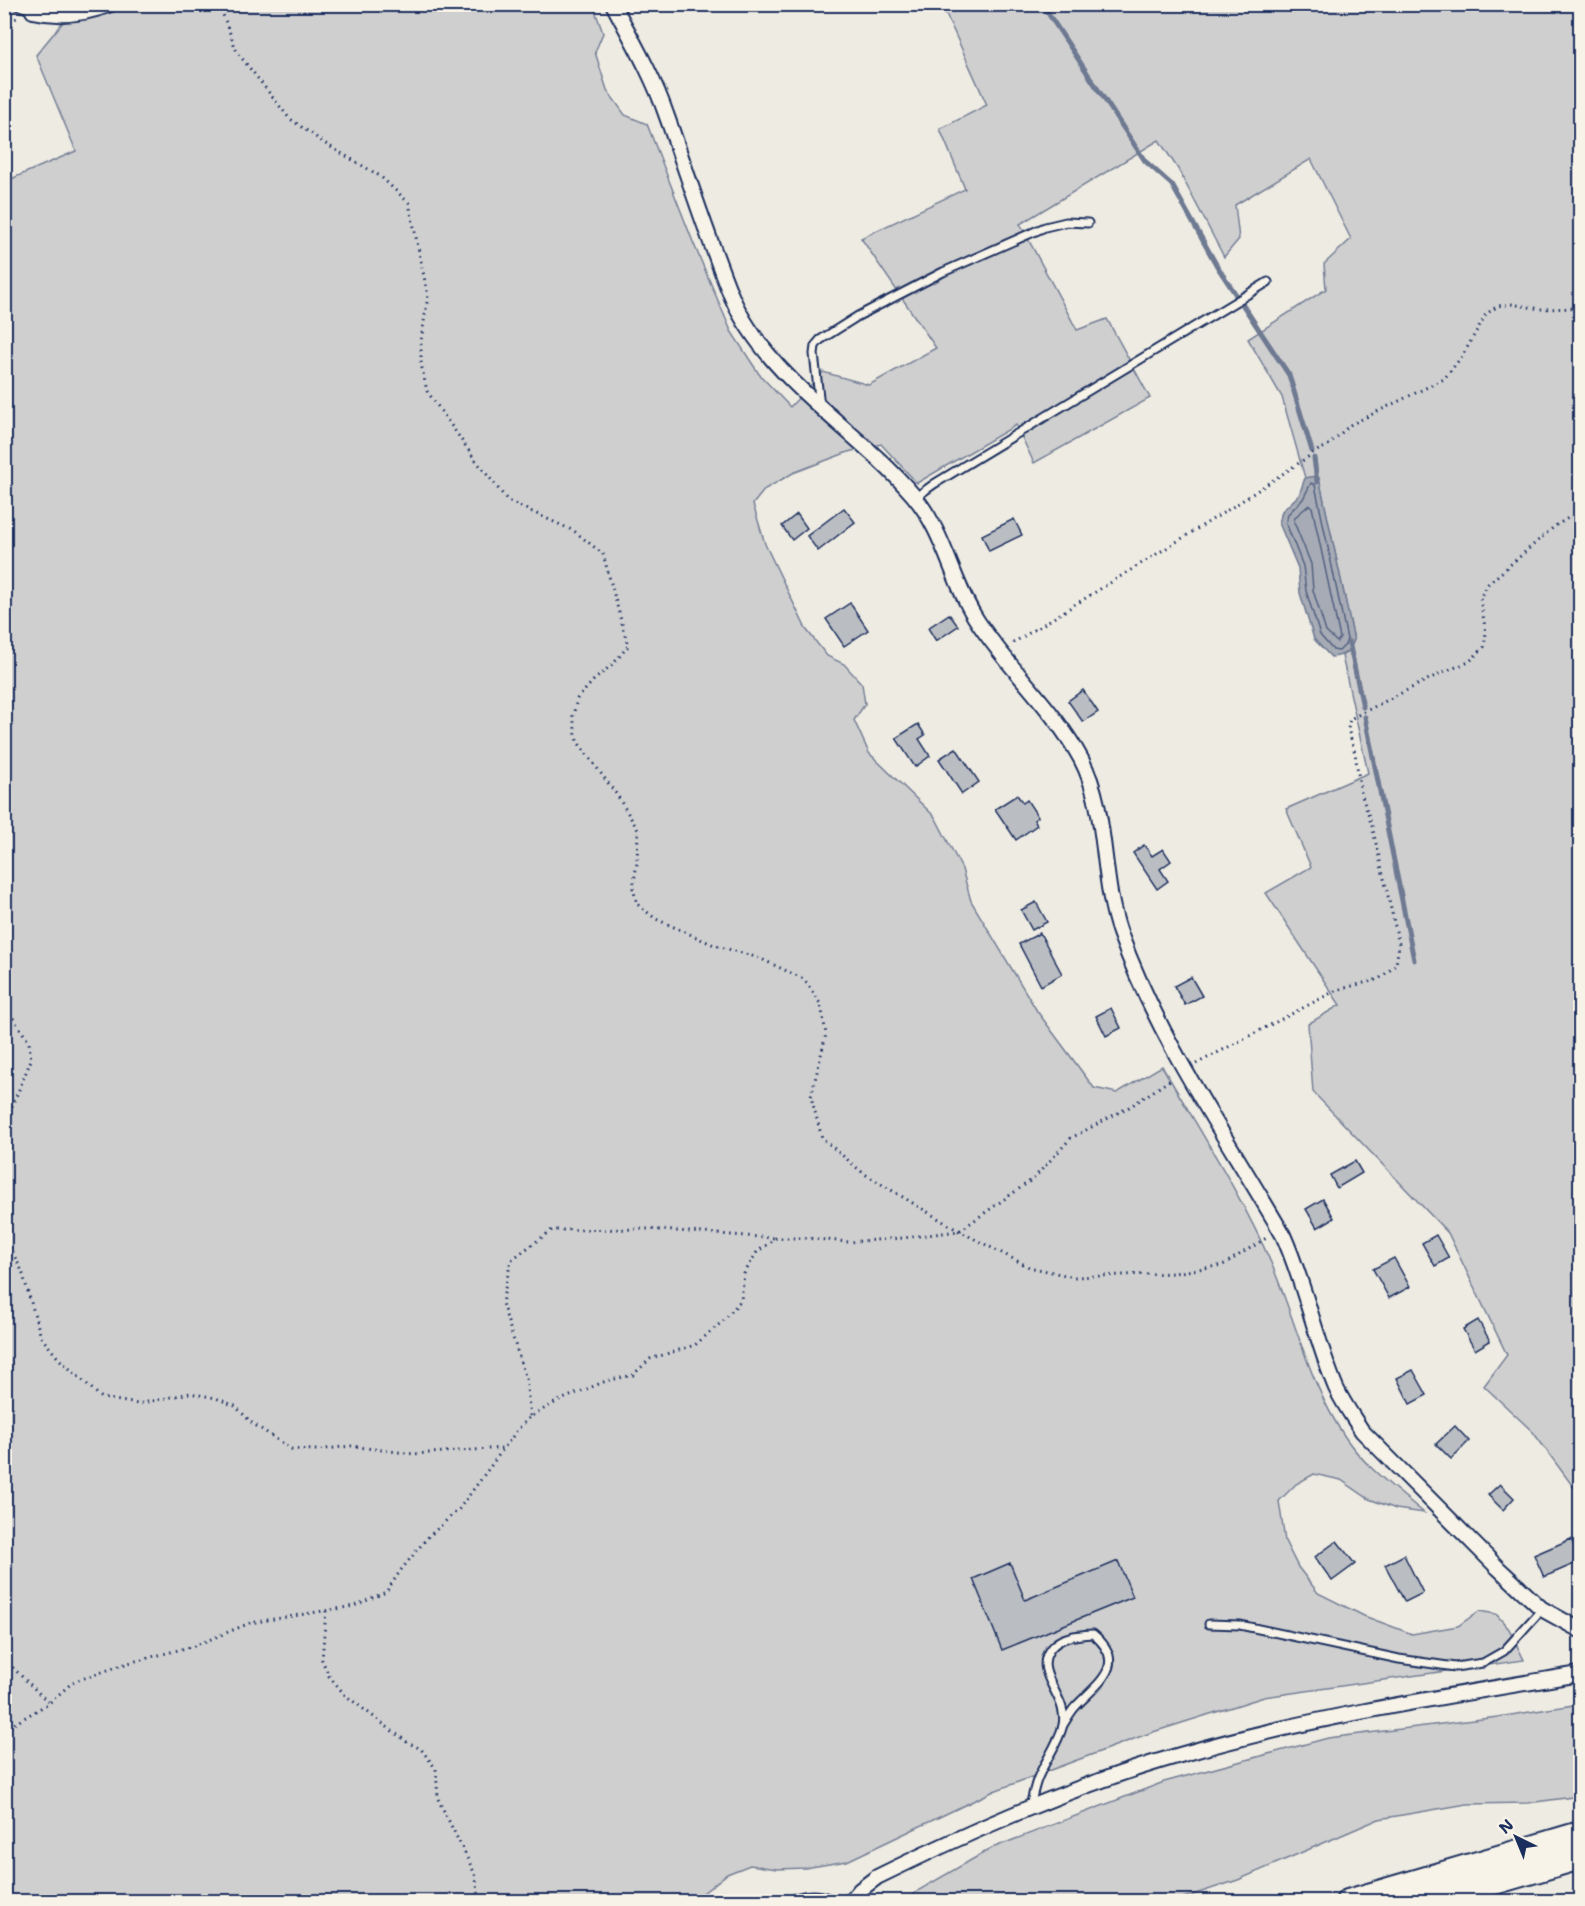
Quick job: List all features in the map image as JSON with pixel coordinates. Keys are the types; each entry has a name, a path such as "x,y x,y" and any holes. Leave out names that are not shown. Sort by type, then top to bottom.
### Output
{"highway":[{"path":"1348,1902 1581,1834"},
{"path":"1426,1902 1581,1857"}],"street":[{"path":"33,11 46,14 76,14 111,4"},
{"path":"613,4 654,85 723,274 744,322 773,361 880,460 916,497 941,542 969,607 978,622 1067,737 1082,761 1092,788 1119,931 1148,997 1185,1070 1280,1230 1294,1260 1336,1389 1362,1431 1497,1568 1542,1609 1581,1630"},
{"path":"850,1902 877,1876 953,1840 1030,1807 1160,1761 1241,1739 1376,1710 1581,1674"},
{"path":"795,1902 807,1898 829,1902"}],"lane":[{"path":"14,4 33,11"},
{"path":"820,406 814,354 815,346 820,340 858,316 943,272 1045,227 1066,222 1088,223"},
{"path":"916,497 1268,282"},
{"path":"1209,1624 1240,1625 1399,1659 1455,1667 1483,1663 1503,1651 1542,1609"},
{"path":"1030,1807 1037,1780 1063,1725 1073,1708 1106,1677 1111,1663 1106,1644 1093,1634 1062,1639 1044,1658 1045,1671 1060,1699 1063,1725"}],"path":[{"path":"219,4 237,52 289,118 324,143 380,176 409,203 428,296 421,364 427,391 508,501 574,531 603,554 628,646 578,699 573,716 577,741 617,795 638,830 637,863 633,888 637,904 656,919 714,945 759,958 804,979 821,1005 826,1034 811,1097 822,1138 863,1173 959,1231 1029,1267 1074,1277 1174,1273 1223,1265 1280,1230"},
{"path":"1000,651 1326,447 1350,425 1444,379 1463,355 1486,314 1498,306 1511,303 1540,309 1581,308"},
{"path":"530,1417 526,1379 502,1303 511,1260 552,1230 647,1229 849,1242 959,1231 1033,1179 1071,1138 1131,1106 1185,1070 1337,990 1379,979 1396,965 1399,944 1348,729 1350,719 1443,672 1469,662 1484,647 1486,633 1480,598 1488,584 1555,526 1570,517 1581,518"},
{"path":"4,1010 13,1018 29,1042 32,1060 4,1126"},
{"path":"4,1236 22,1271 40,1336 59,1359 102,1398 138,1404 190,1393 216,1398 235,1406 252,1423 291,1449 317,1450 351,1446 414,1454 504,1448"},
{"path":"4,1730 49,1703 73,1682 128,1663 194,1646 250,1623 354,1606 386,1592 427,1538 459,1509 518,1429 530,1417 558,1401 606,1381 633,1375 650,1359 694,1345 724,1320 741,1300 744,1274 757,1252 776,1238"},
{"path":"326,1611 322,1660 329,1676 345,1695 407,1742 421,1749 436,1769 438,1799 467,1854 475,1874 480,1902"},
{"path":"4,1659 49,1703"}],"shaded area":[{"path":"77,5 593,5 603,33 595,52 607,90 625,115 647,124 731,331 759,374 790,407 823,372 869,385 936,348 861,238 965,189 940,129 987,105 942,5 1580,5 1580,1496 1533,1432 1484,1386 1507,1355 1448,1233 1313,1092 1308,1024 1340,1005 1266,893 1311,867 1286,809 1368,773 1342,656 1350,649 1354,640 1319,478 1316,476 1305,478 1282,397 1248,339 1326,289 1324,264 1351,239 1311,159 1235,205 1239,239 1224,257 1178,169 1159,140 1020,224 1077,330 1107,319 1150,398 1034,463 1016,425 917,483 881,444 848,452 793,473 765,489 753,504 765,544 806,629 827,656 844,664 862,684 865,704 854,720 869,753 935,817 962,869 971,901 1037,1011 1094,1088 1117,1093 1162,1066 1248,1214 1272,1265 1313,1375 1333,1417 1362,1458 1424,1513 1396,1509 1369,1499 1341,1480 1314,1474 1296,1484 1279,1501 1285,1541 1298,1567 1318,1593 1364,1616 1412,1634 1458,1626 1479,1611 1496,1614 1509,1629 1524,1660 1264,1697 1150,1733 994,1791 847,1861 805,1868 777,1869 750,1865 727,1874 693,1901 5,1901 4,182 76,151 36,55"},
{"path":"1580,1704 1580,1796 1528,1803 1467,1804 1379,1819 1238,1880 1174,1901 906,1901 919,1890 992,1848 1164,1782 1328,1738 1498,1717"}],"water":[{"path":"1316,476 1319,478 1354,640 1345,653 1331,657 1314,639 1300,593 1298,568 1279,523 1282,511 1299,495 1305,478"}],"building":[{"path":"844,508 855,522 818,551 807,536"},
{"path":"797,514 807,528 792,540 782,526"},
{"path":"1014,519 1022,535 989,551 982,535"},
{"path":"850,603 868,630 844,646 826,619"},
{"path":"949,614 958,626 936,641 928,628"},
{"path":"1083,690 1098,712 1083,722 1068,701"},
{"path":"918,724 925,735 919,739 930,756 915,767 896,738"},
{"path":"956,748 979,782 962,794 939,759"},
{"path":"1017,795 1023,803 1027,800 1038,817 1034,820 1037,825 1016,840 995,809"},
{"path":"1144,845 1152,856 1163,849 1171,861 1160,869 1168,881 1157,889 1133,853"},
{"path":"1036,902 1047,922 1032,930 1021,910"},
{"path":"1040,933 1062,974 1041,986 1019,944"},
{"path":"1191,977 1202,996 1185,1005 1174,986"},
{"path":"1111,1008 1121,1028 1106,1036 1096,1016"},
{"path":"1355,1161 1362,1173 1337,1188 1330,1175"},
{"path":"1323,1199 1334,1218 1317,1228 1306,1209"},
{"path":"1436,1235 1449,1258 1435,1266 1422,1243"},
{"path":"1394,1258 1410,1287 1389,1298 1373,1269"},
{"path":"1478,1320 1490,1341 1475,1350 1463,1329"},
{"path":"1413,1370 1427,1395 1410,1404 1397,1378"},
{"path":"1455,1426 1469,1441 1451,1459 1436,1444"},
{"path":"1500,1484 1514,1498 1503,1510 1488,1495"},
{"path":"1571,1539 1581,1561 1544,1577 1534,1555"},
{"path":"1337,1541 1355,1564 1332,1581 1315,1557"},
{"path":"1404,1555 1423,1593 1405,1602 1385,1565"},
{"path":"1118,1561 1133,1597 1002,1650 973,1579 1010,1563 1025,1600"}],"waterway":[{"path":"1042,4 1145,161 1172,185 1217,266 1289,375 1312,451"},
{"path":"1314,458 1317,482"},
{"path":"1349,642 1363,707"},
{"path":"1365,717 1414,960"}]}
